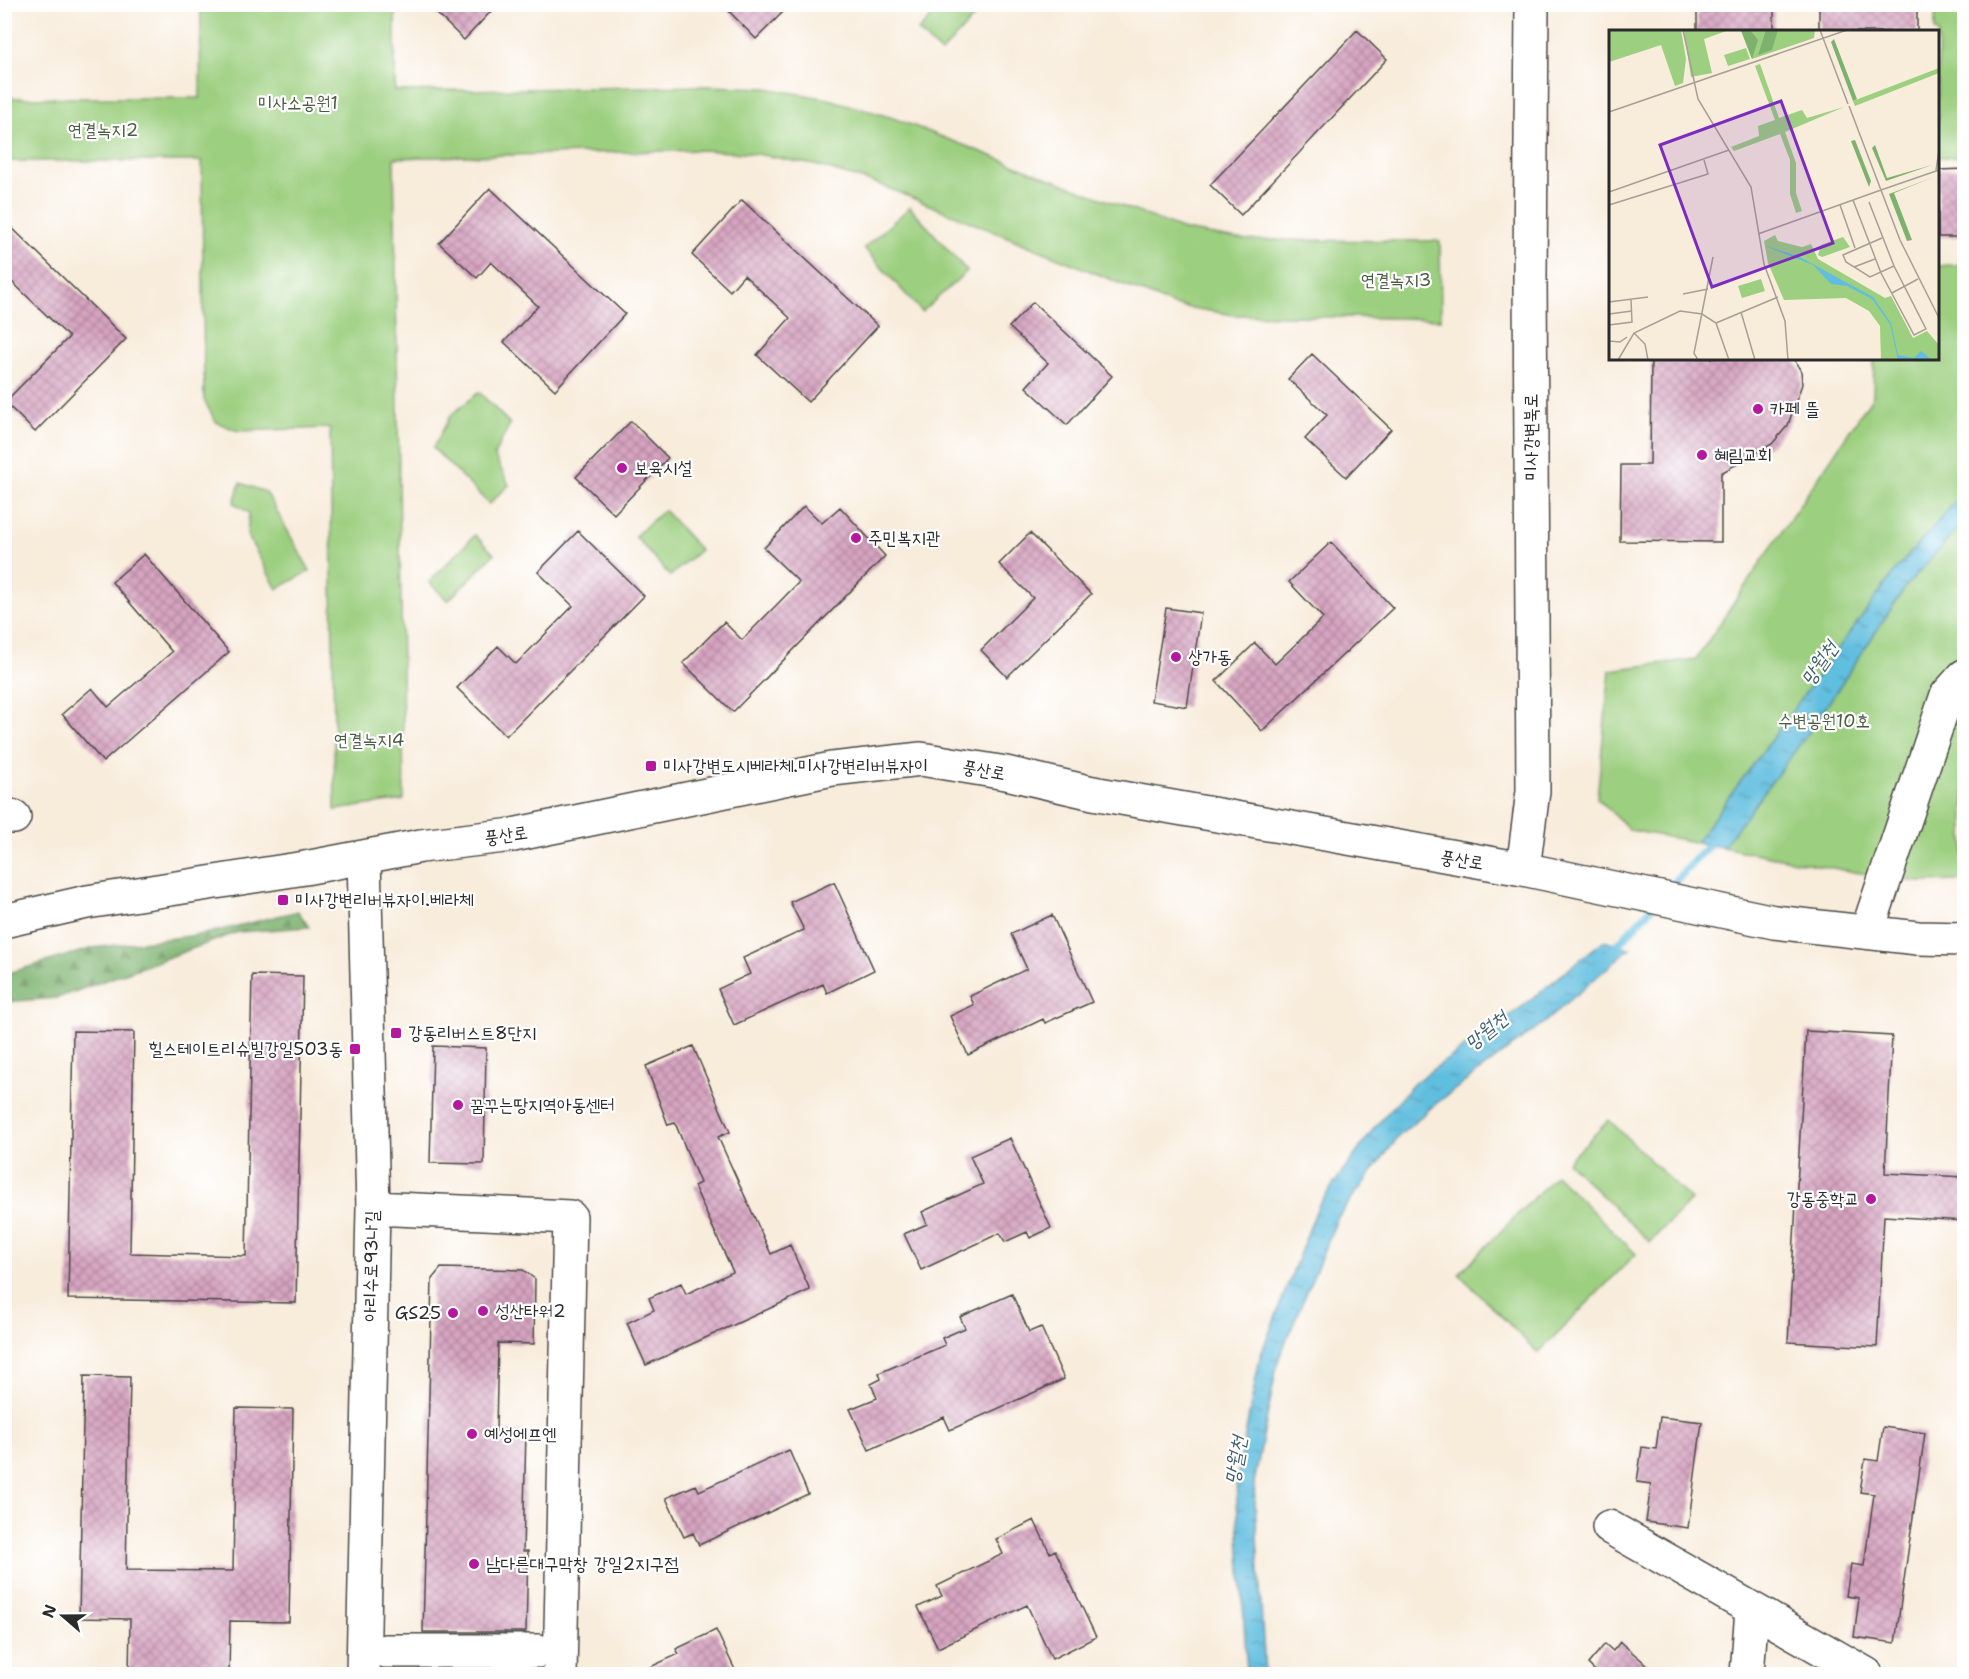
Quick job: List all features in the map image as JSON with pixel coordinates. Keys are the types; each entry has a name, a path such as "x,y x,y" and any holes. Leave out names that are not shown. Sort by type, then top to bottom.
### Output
{"street":[{"name":"미사강변북로","path":"1523,869 1533,791 1532,4"},
{"path":"1867,932 1947,695 1965,676"},
{"name":"풍산로","path":"4,921 87,902 364,858 421,846 513,835 832,770 921,759 1006,773 1104,795 1523,869 1774,922 1918,938 1965,939"},
{"name":"아리수로93나길","path":"363,1674 373,1208 364,858"},
{"path":"373,1208 570,1217 560,1674"},
{"path":"1609,1527 1866,1674"},
{"path":"1747,1674 1752,1610"},
{"path":"386,1651 538,1651"}],"green space":[{"path":"201,5 395,5 395,91 706,86 766,88 828,99 893,118 1184,230 1244,240 1440,241 1441,319 1234,315 1173,305 878,184 815,165 757,154 703,150 394,158 404,800 335,810 330,428 238,431 216,422 204,400 202,161 5,161 5,98 200,98"},
{"path":"943,5 964,5 976,15 941,53 918,31"},
{"path":"1935,5 1964,5 1964,157 1939,157 1939,30 1935,30"},
{"path":"910,207 967,271 922,312 864,248"},
{"name":"수변공원10호","path":"1964,264 1964,881 1919,882 1630,830 1597,798 1610,670 1696,659 1873,396 1874,360 1939,360 1939,266"},
{"path":"479,392 510,424 494,455 509,485 489,504 433,448 451,415"},
{"path":"240,483 266,492 310,571 277,589 247,535 249,513 234,503"},
{"path":"664,510 700,550 670,576 635,536"},
{"path":"475,535 494,554 448,601 429,582"},
{"path":"298,911 309,927 238,932 57,998 5,1002 5,974 93,948 205,934"},
{"path":"1609,1120 1691,1200 1650,1242 1567,1162"},
{"path":"1556,1175 1636,1254 1538,1353 1459,1274"}],"water":[{"name":"망월천","path":"1964,492 1964,522 1907,585 1810,731 1723,847 1696,842 1898,567"},
{"path":"1603,941 1630,948 1546,1021 1433,1106 1399,1136 1338,1217 1278,1361 1254,1483 1265,1674 1247,1674 1236,1483 1260,1357 1318,1206 1375,1127 1415,1082 1523,1006"}],"building":[{"path":"427,4 498,4 464,40"},
{"path":"722,4 791,4 756,39"},
{"path":"1697,4 1774,4 1774,30 1697,30"},
{"path":"1843,4 1917,4 1917,30 1819,30 1819,8 1843,8"},
{"path":"1357,30 1387,59 1241,215 1210,185"},
{"path":"1965,169 1965,237 1939,237 1939,170"},
{"path":"490,188 625,314 555,390 504,342 538,306 491,262 477,278 439,243"},
{"path":"742,200 878,326 808,402 757,355 790,318 744,275 730,291 692,255"},
{"path":"4,220 126,339 35,432 5,402 69,337 4,274"},
{"path":"1033,302 1112,376 1067,425 1026,387 1048,363 1009,327"},
{"path":"1312,354 1391,429 1346,477 1305,439 1327,415 1288,379"},
{"name":"혜림교회","path":"1651,360 1794,360 1801,371 1802,384 1788,425 1772,444 1721,473 1721,542 1620,541 1621,465 1650,465"},
{"name":"보육시설","path":"631,421 668,458 614,514 576,477"},
{"path":"804,506 822,523 840,507 885,556 733,712 683,663 724,622 742,640 799,582 764,548"},
{"path":"578,531 644,596 506,736 457,688 498,646 516,664 573,606 538,572"},
{"path":"1030,533 1091,594 1007,677 981,650 1033,598 999,564"},
{"path":"1331,542 1393,608 1262,731 1216,681 1255,643 1275,664 1323,618 1289,582"},
{"path":"144,554 229,652 103,762 62,714 92,688 108,707 172,652 112,582"},
{"name":"상가동","path":"1166,608 1201,613 1187,707 1151,701"},
{"path":"834,882 874,970 827,993 823,984 734,1025 718,989 750,974 743,958 804,930 790,902"},
{"path":"1052,915 1092,1002 1045,1023 1043,1019 968,1055 950,1016 974,1005 970,996 1027,969 1011,934"},
{"path":"252,975 303,976 296,1303 68,1299 73,1031 134,1032 130,1253 246,1256"},
{"path":"1806,1031 1892,1036 1885,1173 1965,1177 1965,1221 1884,1216 1877,1347 1788,1342"},
{"name":"꿈꾸는땅지역아동센터","path":"433,1046 486,1048 484,1164 430,1163"},
{"path":"693,1046 730,1132 718,1137 771,1254 790,1245 810,1290 646,1365 627,1323 654,1310 649,1298 681,1283 686,1294 733,1272 694,1186 700,1183 675,1123 668,1125 646,1066"},
{"path":"1010,1138 1051,1228 1030,1238 1027,1232 1005,1242 1000,1233 921,1270 904,1234 927,1224 922,1212 983,1184 970,1156"},
{"path":"441,1268 523,1270 535,1279 534,1344 498,1343 496,1431 526,1432 523,1551 528,1551 526,1632 423,1632 432,1279"},
{"path":"1012,1294 1029,1332 1041,1327 1064,1379 950,1430 944,1417 869,1450 850,1409 877,1398 871,1384 881,1379 879,1373 945,1345 942,1338 965,1328 960,1317"},
{"path":"84,1376 130,1377 126,1570 233,1571 236,1408 293,1409 289,1622 230,1621 229,1674 129,1674 130,1619 79,1618"},
{"path":"1660,1417 1702,1422 1688,1528 1646,1522 1651,1484 1637,1482 1642,1447 1656,1449"},
{"path":"1883,1427 1925,1433 1895,1643 1854,1637 1859,1598 1846,1596 1851,1564 1864,1566 1874,1494 1860,1492 1865,1459 1878,1461"},
{"path":"789,1450 808,1494 699,1545 693,1533 684,1537 666,1498 696,1485 699,1491"},
{"path":"1034,1520 1050,1553 1055,1550 1096,1637 1052,1659 1027,1605 938,1648 918,1607 942,1596 937,1586 1003,1554 996,1539"},
{"path":"716,1630 737,1674 635,1674 679,1654 676,1649"},
{"path":"1620,1642 1658,1674 1592,1674 1595,1671 1588,1664 1605,1644 1613,1651"},
{"path":"425,1670 526,1670 526,1674 425,1674"}],"waterway":[{"name":"망월천","path":"1666,892 1716,837"},
{"name":"망월천","path":"1611,952 1655,904"}],"place":[{"name":"카페 뜰","path":"1758,409"},
{"name":"혜림교회","path":"1702,455"},
{"name":"보육시설","path":"622,468"},
{"name":"주민복지관","path":"856,538"},
{"name":"상가동","path":"1176,657"},
{"name":"미사강변도시베라체.미사강변리버뷰자이","path":"651,766"},
{"name":"미사강변리버뷰자이.베라체","path":"283,900"},
{"name":"강동리버스트8단지","path":"396,1033"},
{"name":"힐스테이트리슈빌강일503동","path":"355,1049"},
{"name":"꿈꾸는땅지역아동센터","path":"458,1105"},
{"name":"강동중학교","path":"1871,1199"},
{"name":"성산타워2","path":"483,1311"},
{"name":"GS25","path":"453,1313"},
{"name":"예성에프엔","path":"472,1434"},
{"name":"남다른대구막창 강일2지구점","path":"474,1564"}],"park label":[{"name":"미사소공원1","path":"298,103"},
{"name":"연결녹지2","path":"103,130"},
{"name":"연결녹지3","path":"1396,280"},
{"name":"연결녹지4","path":"369,740"}]}
